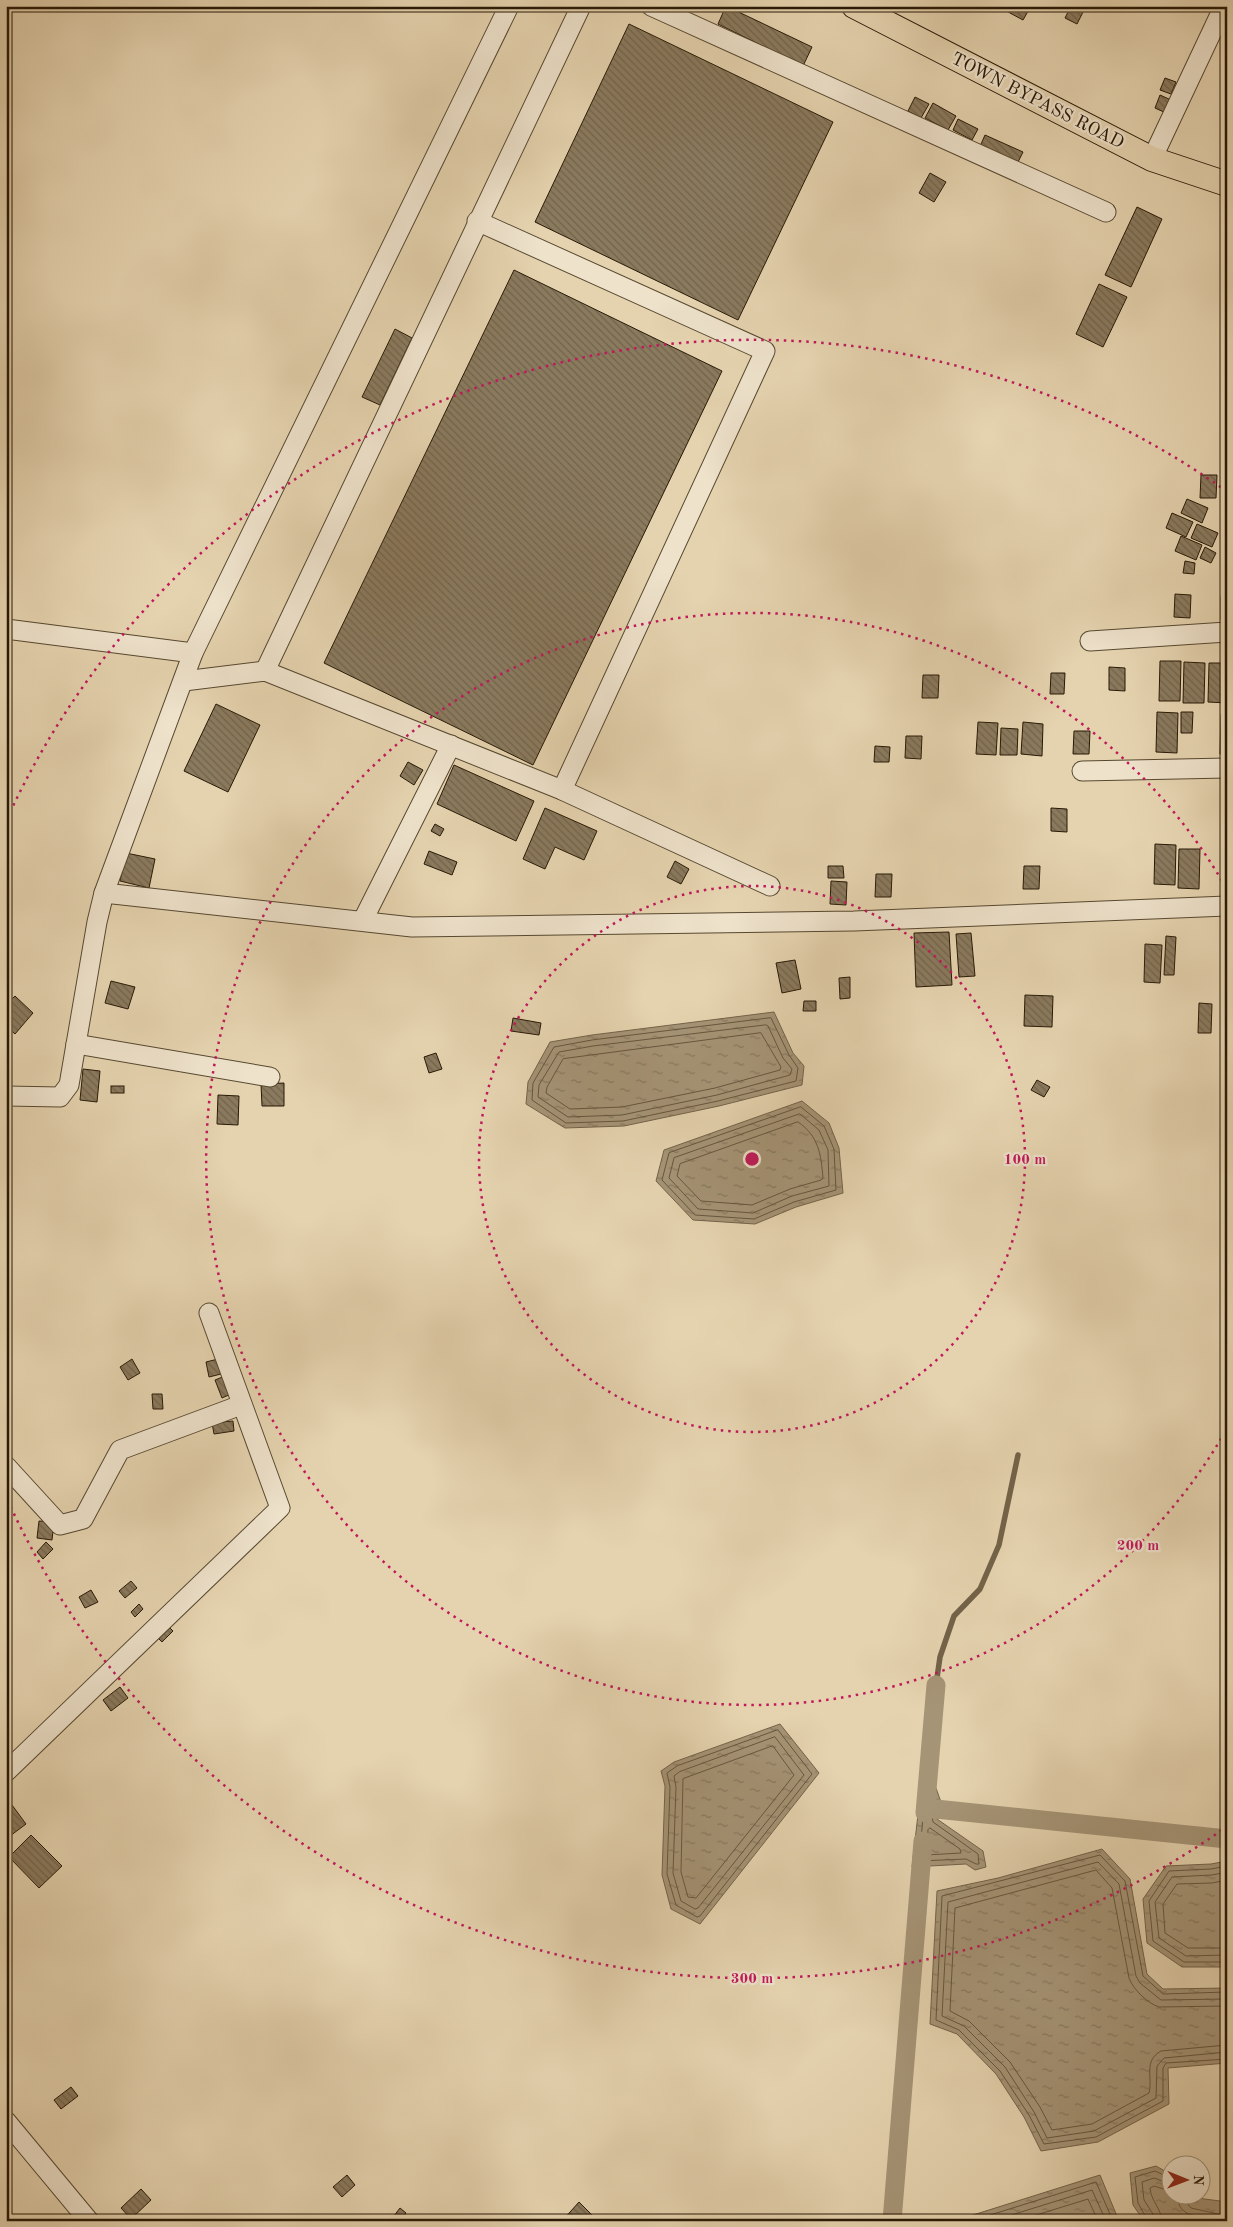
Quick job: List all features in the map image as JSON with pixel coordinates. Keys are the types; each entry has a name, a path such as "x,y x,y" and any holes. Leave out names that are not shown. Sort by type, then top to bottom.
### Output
{"main road":[{"name":"TOWN BYPASS ROAD","path":"854,6 1152,159 1227,184"}],"street":[{"path":"6,1096 60,1098 69,1085 97,922 104,893 193,653 509,6"},
{"path":"264,670 580,6"},
{"path":"651,6 1106,212"},
{"path":"1152,159 1224,6"},
{"path":"477,221 764,351 562,790"},
{"path":"6,629 193,653"},
{"path":"1090,641 1227,632"},
{"path":"184,681 264,670 562,790 770,886"},
{"path":"364,920 451,745"},
{"path":"1082,771 1227,768"},
{"path":"104,893 364,920 412,927 835,921 1227,906"},
{"path":"76,1044 270,1077"},
{"path":"6,1772 280,1508 209,1313"},
{"path":"6,1466 60,1524 83,1518 120,1450 242,1405"},
{"path":"6,2121 89,2221"}],"water":[{"path":"774,1012 793,1053 804,1066 802,1085 719,1106 624,1126 565,1128 526,1104 528,1082 550,1042"},
{"path":"802,1101 829,1123 839,1148 843,1193 796,1207 755,1224 693,1220 656,1181 664,1150"},
{"path":"780,1724 819,1773 700,1924 671,1909 662,1875 665,1786 661,1771 674,1762"},
{"path":"921,1788 936,1788 942,1805 937,1819 983,1851 986,1867 975,1870 966,1864 912,1867"},
{"path":"1102,1849 1130,1879 1147,1974 1163,1989 1227,1988 1227,2063 1168,2068 1169,2104 1098,2142 1041,2151 1024,2117 996,2074 957,2034 930,2024 937,1891 998,1878"},
{"path":"1227,1861 1227,1967 1182,1967 1147,1943 1143,1899 1166,1866 1211,1864"},
{"path":"1156,2166 1160,2168 1160,2204 1210,2204 1210,2200 1220,2201 1227,2206 1227,2221 1144,2221 1133,2205 1130,2173"},
{"path":"1100,2175 1119,2221 954,2221"}],"building":[{"path":"726,6 812,47 803,66 718,24"},
{"path":"997,6 1031,6 1023,20"},
{"path":"1071,6 1086,6 1077,24 1065,18"},
{"path":"629,24 833,122 738,320 535,222"},
{"path":"1165,78 1176,82 1171,94 1160,90"},
{"path":"1160,95 1171,100 1166,113 1155,108"},
{"path":"915,97 929,104 921,118 908,111"},
{"path":"933,103 956,116 948,130 925,118"},
{"path":"958,119 978,129 972,140 953,130"},
{"path":"985,135 1023,152 1015,168 978,151"},
{"path":"930,173 946,182 934,202 919,193"},
{"path":"1137,207 1162,219 1131,287 1105,275"},
{"path":"514,270 722,371 533,765 324,663"},
{"path":"1099,284 1127,297 1103,347 1076,334"},
{"path":"395,329 412,338 380,405 362,397"},
{"path":"1201,475 1217,475 1216,498 1200,498"},
{"path":"1187,499 1208,508 1202,523 1181,513"},
{"path":"1172,513 1193,522 1186,537 1166,528"},
{"path":"1197,524 1218,533 1212,547 1191,538"},
{"path":"1181,536 1202,545 1196,560 1175,551"},
{"path":"1205,547 1216,553 1211,563 1200,558"},
{"path":"1185,561 1195,563 1194,574 1183,573"},
{"path":"1175,594 1191,595 1190,618 1174,617"},
{"path":"1221,596 1227,596 1227,619 1221,619"},
{"path":"1160,661 1181,661 1180,701 1159,701"},
{"path":"1184,662 1205,663 1204,703 1183,703"},
{"path":"1209,663 1227,663 1227,703 1208,702"},
{"path":"1109,667 1125,668 1125,691 1109,690"},
{"path":"1051,673 1065,673 1064,694 1050,694"},
{"path":"923,675 939,675 938,698 922,698"},
{"path":"216,704 260,725 228,792 184,771"},
{"path":"1157,712 1178,713 1177,753 1156,752"},
{"path":"1181,712 1193,712 1192,733 1181,733"},
{"path":"1221,714 1227,714 1227,755 1220,754"},
{"path":"978,722 998,723 996,755 976,754"},
{"path":"1023,722 1043,724 1042,756 1021,754"},
{"path":"1001,728 1018,729 1017,755 1000,755"},
{"path":"1074,731 1090,731 1089,754 1073,754"},
{"path":"906,736 922,736 921,759 905,758"},
{"path":"875,746 890,747 889,762 874,762"},
{"path":"408,762 423,770 414,785 400,776"},
{"path":"454,765 534,801 516,841 437,804"},
{"path":"545,808 597,831 584,860 555,847 545,869 523,859"},
{"path":"1051,808 1067,809 1067,832 1051,831"},
{"path":"435,824 444,829 440,836 431,831"},
{"path":"1155,844 1176,845 1175,885 1154,884"},
{"path":"1179,849 1200,849 1199,889 1178,888"},
{"path":"429,851 457,862 452,875 424,864"},
{"path":"126,853 155,859 149,888 120,881"},
{"path":"675,861 689,869 681,884 667,877"},
{"path":"828,866 843,866 844,878 828,878"},
{"path":"1024,866 1040,866 1039,889 1023,889"},
{"path":"876,874 892,874 891,897 875,897"},
{"path":"831,881 847,882 846,905 830,904"},
{"path":"949,932 952,985 916,987 914,933"},
{"path":"971,933 975,976 959,977 956,934"},
{"path":"1166,936 1176,937 1174,975 1164,975"},
{"path":"1145,944 1162,945 1160,983 1144,982"},
{"path":"795,960 801,989 782,993 776,963"},
{"path":"850,977 850,998 840,999 839,978"},
{"path":"111,981 135,987 128,1009 105,1003"},
{"path":"1025,995 1053,996 1052,1027 1024,1026"},
{"path":"15,996 33,1013 15,1034 6,1026 6,1005"},
{"path":"804,1001 816,1001 816,1011 803,1011"},
{"path":"1199,1003 1212,1004 1211,1033 1198,1033"},
{"path":"513,1018 541,1023 539,1035 511,1031"},
{"path":"436,1053 442,1069 429,1073 424,1057"},
{"path":"83,1069 100,1071 97,1102 80,1100"},
{"path":"1037,1080 1050,1087 1044,1097 1031,1090"},
{"path":"284,1083 284,1106 262,1106 261,1084"},
{"path":"111,1086 124,1086 124,1093 111,1093"},
{"path":"218,1095 239,1096 238,1125 217,1124"},
{"path":"132,1359 140,1373 128,1380 120,1367"},
{"path":"218,1359 221,1374 209,1377 206,1362"},
{"path":"225,1376 231,1394 222,1398 215,1380"},
{"path":"152,1394 162,1394 163,1409 153,1409"},
{"path":"233,1421 234,1431 214,1434 212,1423"},
{"path":"39,1521 54,1522 52,1540 37,1538"},
{"path":"46,1542 53,1549 43,1559 37,1552"},
{"path":"131,1581 137,1588 125,1598 119,1591"},
{"path":"91,1590 98,1602 85,1608 79,1597"},
{"path":"139,1604 143,1609 135,1617 131,1612"},
{"path":"167,1625 173,1631 162,1642 156,1636"},
{"path":"120,1687 128,1698 111,1711 103,1700"},
{"path":"12,1805 26,1824 6,1839 6,1809"},
{"path":"31,1835 62,1866 39,1888 9,1857"},
{"path":"71,2087 78,2096 61,2109 54,2100"},
{"path":"347,2175 355,2185 342,2197 333,2187"},
{"path":"141,2189 151,2200 131,2219 121,2208"},
{"path":"579,2202 592,2215 586,2221 562,2221"},
{"path":"400,2208 406,2213 401,2221 390,2221"}],"waterway":[{"path":"936,1685 940,1657 954,1616 980,1589 999,1545 1018,1455"},
{"path":"925,1813 936,1685"},
{"path":"926,1808 1227,1839"},
{"path":"892,2221 923,1841"}]}
